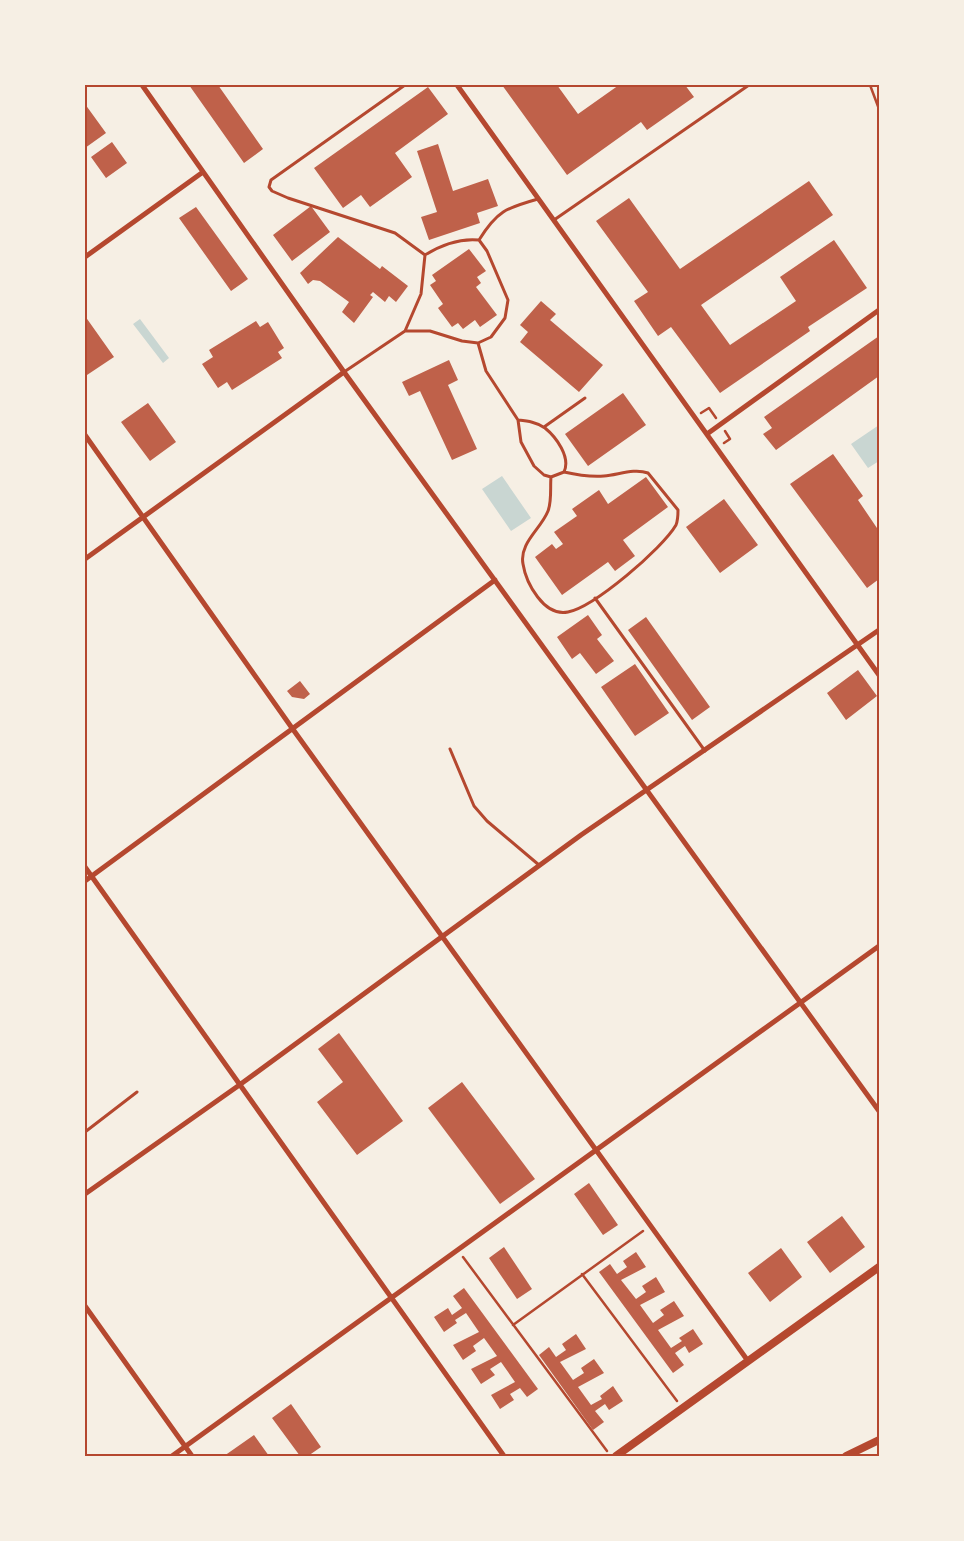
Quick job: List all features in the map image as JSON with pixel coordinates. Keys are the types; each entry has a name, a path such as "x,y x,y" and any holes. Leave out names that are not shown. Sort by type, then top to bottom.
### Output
{"street":[{"path":"142,85 344,372 879,1110"},
{"path":"457,85 879,675"},
{"path":"85,257 203,172"},
{"path":"706,434 879,310"},
{"path":"85,559 344,372"},
{"path":"85,435 292,728 748,1361"},
{"path":"85,881 495,580"},
{"path":"85,1194 238,1086 540,865 879,630"},
{"path":"85,868 238,1086 504,1456"},
{"path":"172,1456 879,946"},
{"path":"616,1456 879,1267"},
{"path":"85,1306 192,1456"},
{"path":"846,1456 879,1440"}],"lane":[{"path":"405,85 271,180 269,186 276,193 288,198 394,234 425,255"},
{"path":"554,220 749,85"},
{"path":"761,85 774,85"},
{"path":"478,240 490,222 507,208 539,199"},
{"path":"405,331 430,331 462,341 478,343 491,337 506,318 508,300 487,251 478,240 466,239 454,242 436,248 425,255"},
{"path":"344,372 405,331 421,294 425,255"},
{"path":"478,343 486,372 518,420 521,442 534,466 544,475 551,477 564,472 584,476 605,476 641,470 648,472 678,510 677,523 651,556 595,598 569,612 554,611 529,585 522,562 526,543 541,527 549,509 551,477"},
{"path":"544,427 585,398"},
{"path":"518,420 544,427 564,454 566,464 564,472"},
{"path":"595,598 705,751"},
{"path":"450,749 474,806 487,821 540,865"},
{"path":"85,1132 137,1092"}],"path":[{"path":"870,85 879,109"},
{"path":"513,1325 650,1226"},
{"path":"458,1250 611,1456"},
{"path":"582,1274 682,1408"}],"shaded area":[{"path":"140,319 169,358 163,363 133,324"},
{"path":"879,425 879,461 868,468 851,444"},
{"path":"502,476 531,518 511,531 482,489"}],"building":[{"path":"189,85 218,85 263,149 244,163"},
{"path":"502,85 557,85 578,114 619,85 685,85 694,97 647,130 641,122 567,175"},
{"path":"428,87 448,114 395,153 412,177 370,207 361,195 343,208 314,168"},
{"path":"85,104 106,133 85,148"},
{"path":"112,142 127,163 106,178 91,157"},
{"path":"438,144 453,191 488,179 498,206 477,213 480,223 429,240 421,217 437,212 417,151"},
{"path":"809,181 833,215 701,305 730,345 796,301 780,277 834,240 867,288 808,327 810,331 720,393 671,327 658,336 634,301 648,292 596,221 629,198 680,269"},
{"path":"311,206 330,232 292,261 273,235"},
{"path":"196,207 248,279 231,291 179,218"},
{"path":"338,237 380,269 382,266 408,286 396,302 389,296 385,302 373,292 370,295 373,297 354,323 342,312 349,302 320,281 313,280 308,284 300,273"},
{"path":"469,249 486,271 477,277 481,283 476,287 497,315 480,327 475,320 463,329 458,323 452,327 438,308 443,304 430,285 436,281 432,275"},
{"path":"541,301 556,314 550,320 603,365 579,392 520,342 528,332 520,325"},
{"path":"85,316 114,357 87,375 85,372"},
{"path":"256,321 260,327 268,322 284,348 278,352 282,358 232,390 227,382 218,388 202,364 213,357 209,350"},
{"path":"879,336 879,376 776,450 763,434 772,428 764,417"},
{"path":"449,360 458,380 448,385 477,449 452,460 420,391 409,396 402,382"},
{"path":"623,393 646,425 588,466 565,434"},
{"path":"148,403 176,442 150,461 121,422"},
{"path":"833,454 863,496 858,500 879,531 879,579 867,588 790,484"},
{"path":"646,477 668,507 623,540 635,556 615,571 608,562 562,595 535,557 552,544 556,549 563,544 554,532 577,516 572,509 599,490 608,504"},
{"path":"724,499 758,545 720,573 686,527"},
{"path":"588,615 602,635 597,639 614,661 596,674 580,653 572,659 557,637"},
{"path":"646,617 710,707 692,720 628,630"},
{"path":"635,664 669,713 635,736 601,687"},
{"path":"858,670 877,696 846,720 827,693"},
{"path":"300,681 310,694 304,699 292,697 287,691"},
{"path":"339,1033 403,1121 357,1155 317,1102 343,1082 318,1049"},
{"path":"462,1082 535,1179 500,1204 428,1108"},
{"path":"589,1183 618,1225 603,1235 574,1194"},
{"path":"842,1216 865,1247 830,1273 807,1242"},
{"path":"504,1247 532,1289 517,1299 489,1258"},
{"path":"781,1248 802,1277 770,1302 748,1273"},
{"path":"636,1252 646,1267 621,1280 636,1299 646,1292 642,1286 656,1277 665,1292 640,1305 653,1323 664,1315 660,1310 674,1301 684,1316 658,1330 671,1348 682,1341 679,1338 693,1329 703,1344 689,1353 685,1346 675,1353 684,1365 673,1373 599,1272 610,1264 617,1274 627,1267 623,1261"},
{"path":"464,1288 538,1389 527,1397 520,1388 510,1394 514,1400 500,1409 491,1395 515,1382 501,1362 490,1369 495,1375 481,1384 471,1369 497,1356 484,1338 473,1346 476,1351 463,1360 453,1345 479,1332 466,1313 455,1320 457,1323 444,1332 434,1317 448,1308 452,1315 462,1308 453,1296"},
{"path":"576,1334 586,1349 560,1362 573,1380 584,1373 581,1368 594,1359 604,1373 578,1387 591,1405 602,1399 600,1396 613,1386 623,1401 609,1410 605,1404 595,1411 604,1422 593,1430 539,1355 549,1347 556,1357 566,1350 562,1344"},
{"path":"291,1404 321,1447 308,1456 300,1456 272,1418"},
{"path":"254,1435 269,1456 224,1456"}]}
